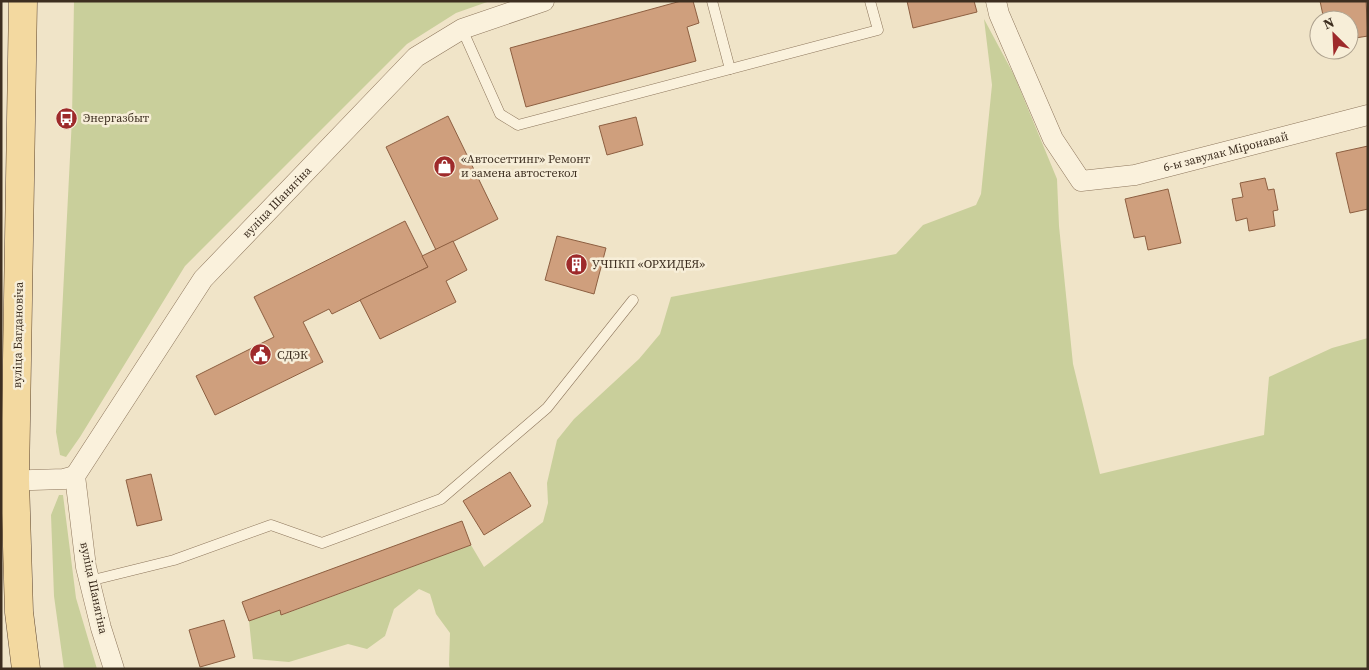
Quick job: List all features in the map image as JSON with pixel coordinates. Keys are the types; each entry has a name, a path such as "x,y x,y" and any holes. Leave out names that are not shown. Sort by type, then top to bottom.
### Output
{"main road":[{"name":"вуліца Багдановіча","path":"23,1 8,480 19,612 26,669"}],"street":[{"name":"вуліца Шанягіна","path":"114,669 101,628 90,581 75,476 203,279 416,57 462,28 544,1"},
{"name":"6-ы завулак Міронавай","path":"996,1 999,14 1053,139 1081,181 1135,175 1368,115"},
{"path":"8,480 64,479 75,476"}],"lane":[{"path":"712,1 730,69"},
{"path":"462,28 500,114 518,125 878,30 870,1"},
{"path":"90,581 174,560 272,525 322,543 441,499 547,408 633,300"}],"green space":[{"path":"74,1 490,1 456,13 407,44 185,266 66,457 60,455 56,432 72,118"},
{"path":"984,19 1014,75 1057,179 1059,226 1073,364 1100,474 1264,435 1269,377 1332,348 1368,338 1368,669 450,669 450,633 436,614 430,594 419,589 394,609 385,636 367,649 348,644 289,662 253,659 249,621 280,610 282,615 471,545 484,567 543,522 548,503 547,483 557,440 574,419 639,359 660,334 671,297 896,254 923,225 976,205 981,194 992,85"},
{"path":"59,495 63,495 76,598 97,669 64,669 54,596 51,515"}],"building":[{"path":"681,1 693,1 699,23 687,27 696,61 526,107 510,48"},
{"path":"907,1 974,1 977,12 913,28"},
{"path":"1320,1 1366,1 1368,36 1359,37 1359,10 1322,10"},
{"path":"448,116 498,219 436,250 386,147"},
{"path":"636,117 643,145 607,155 599,126"},
{"path":"1368,146 1368,209 1350,213 1336,153"},
{"path":"1265,178 1268,190 1274,189 1278,210 1273,211 1275,226 1249,231 1247,218 1236,221 1232,199 1243,197 1240,183"},
{"path":"1168,189 1181,243 1148,250 1145,236 1134,238 1125,199"},
{"path":"405,221 428,267 332,314 329,309 303,322 323,362 215,415 196,376 274,337 254,297"},
{"name":"УЧПКП «ОРХИДЕЯ»","path":"557,236 606,248 594,294 545,280"},
{"path":"453,241 467,270 446,281 456,302 380,339 360,300 428,267 422,256"},
{"path":"510,472 531,506 484,535 463,501"},
{"path":"151,474 162,520 137,526 126,480"},
{"path":"462,521 471,545 281,615 280,610 249,621 242,602"},
{"path":"224,620 235,657 200,667 189,630"}],"place":[{"name":"Энергазбыт","path":"67,118"},
{"name":"«Автосеттинг» Ремонт и замена автостекол","path":"445,166"},
{"name":"УЧПКП «ОРХИДЕЯ»","path":"576,264"},
{"name":"СДЭК","path":"261,355"}]}
